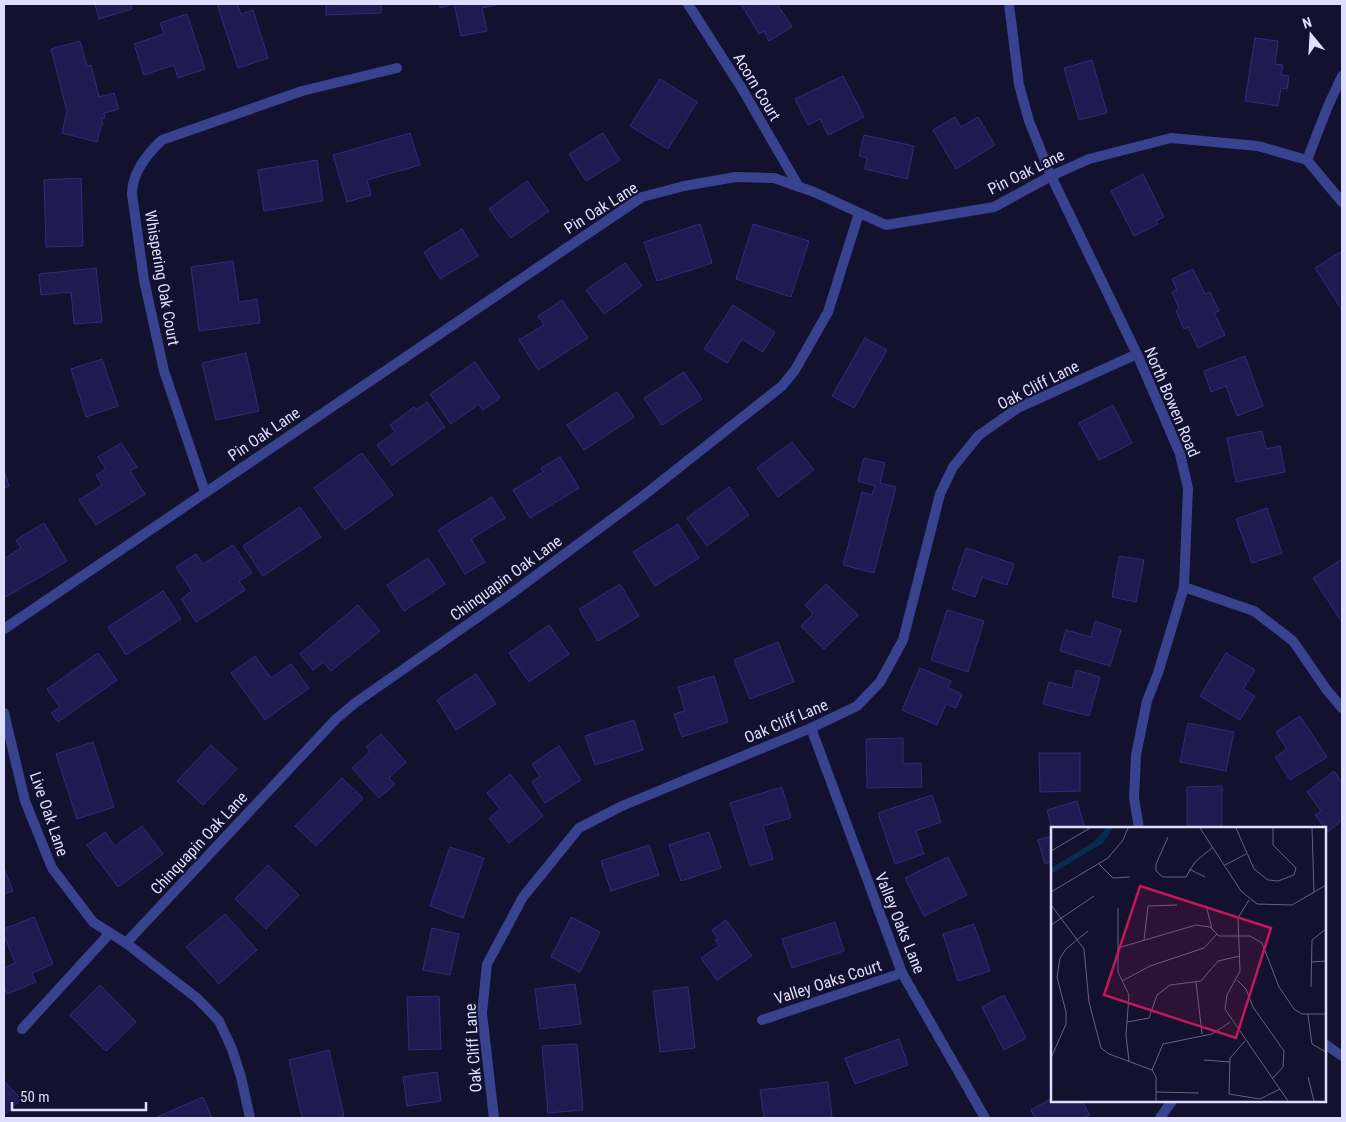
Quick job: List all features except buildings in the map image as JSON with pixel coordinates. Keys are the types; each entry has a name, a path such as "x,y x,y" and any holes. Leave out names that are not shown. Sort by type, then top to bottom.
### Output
{"street":[{"name":"Acorn Court","path":"688,4 741,87 799,187"},
{"name":"North Bowen Road","path":"1009,4 1019,85 1029,121 1050,176 1137,354 1180,454 1188,488 1184,587 1158,673 1147,701 1136,755 1134,798 1139,827"},
{"name":"Whispering Oak Court","path":"205,492 164,371 144,280 132,194 132,185 139,168 149,152 162,140 302,91 397,68"},
{"path":"1342,76 1307,160 1342,202"},
{"name":"Pin Oak Lane","path":"4,629 642,197 684,186 736,178 774,178 814,192 886,225 994,207 1050,176 1088,159 1171,138 1258,146 1307,160"},
{"name":"Chinquapin Oak Lane","path":"126,943 336,719 355,702 504,599 643,496 782,386 795,370 828,312 859,213"},
{"name":"Oak Cliff Lane","path":"494,1118 482,1014 487,964 523,897 580,828 622,806 811,728 857,706 880,682 903,640 940,494 953,467 979,435 1018,408 1137,354"},
{"path":"1184,587 1254,611 1293,641 1326,689 1342,708"},
{"name":"Live Oak Lane","path":"4,713 25,801 52,868 94,922 126,943 198,999 219,1021 232,1049 241,1077 250,1118"},
{"name":"Valley Oaks Lane","path":"811,728 902,974 985,1118"},
{"path":"22,1030 110,933"},
{"name":"Valley Oaks Court","path":"762,1020 902,974"},
{"path":"1326,1045 1342,1056"},
{"path":"1160,1118 1171,1102"}]}
